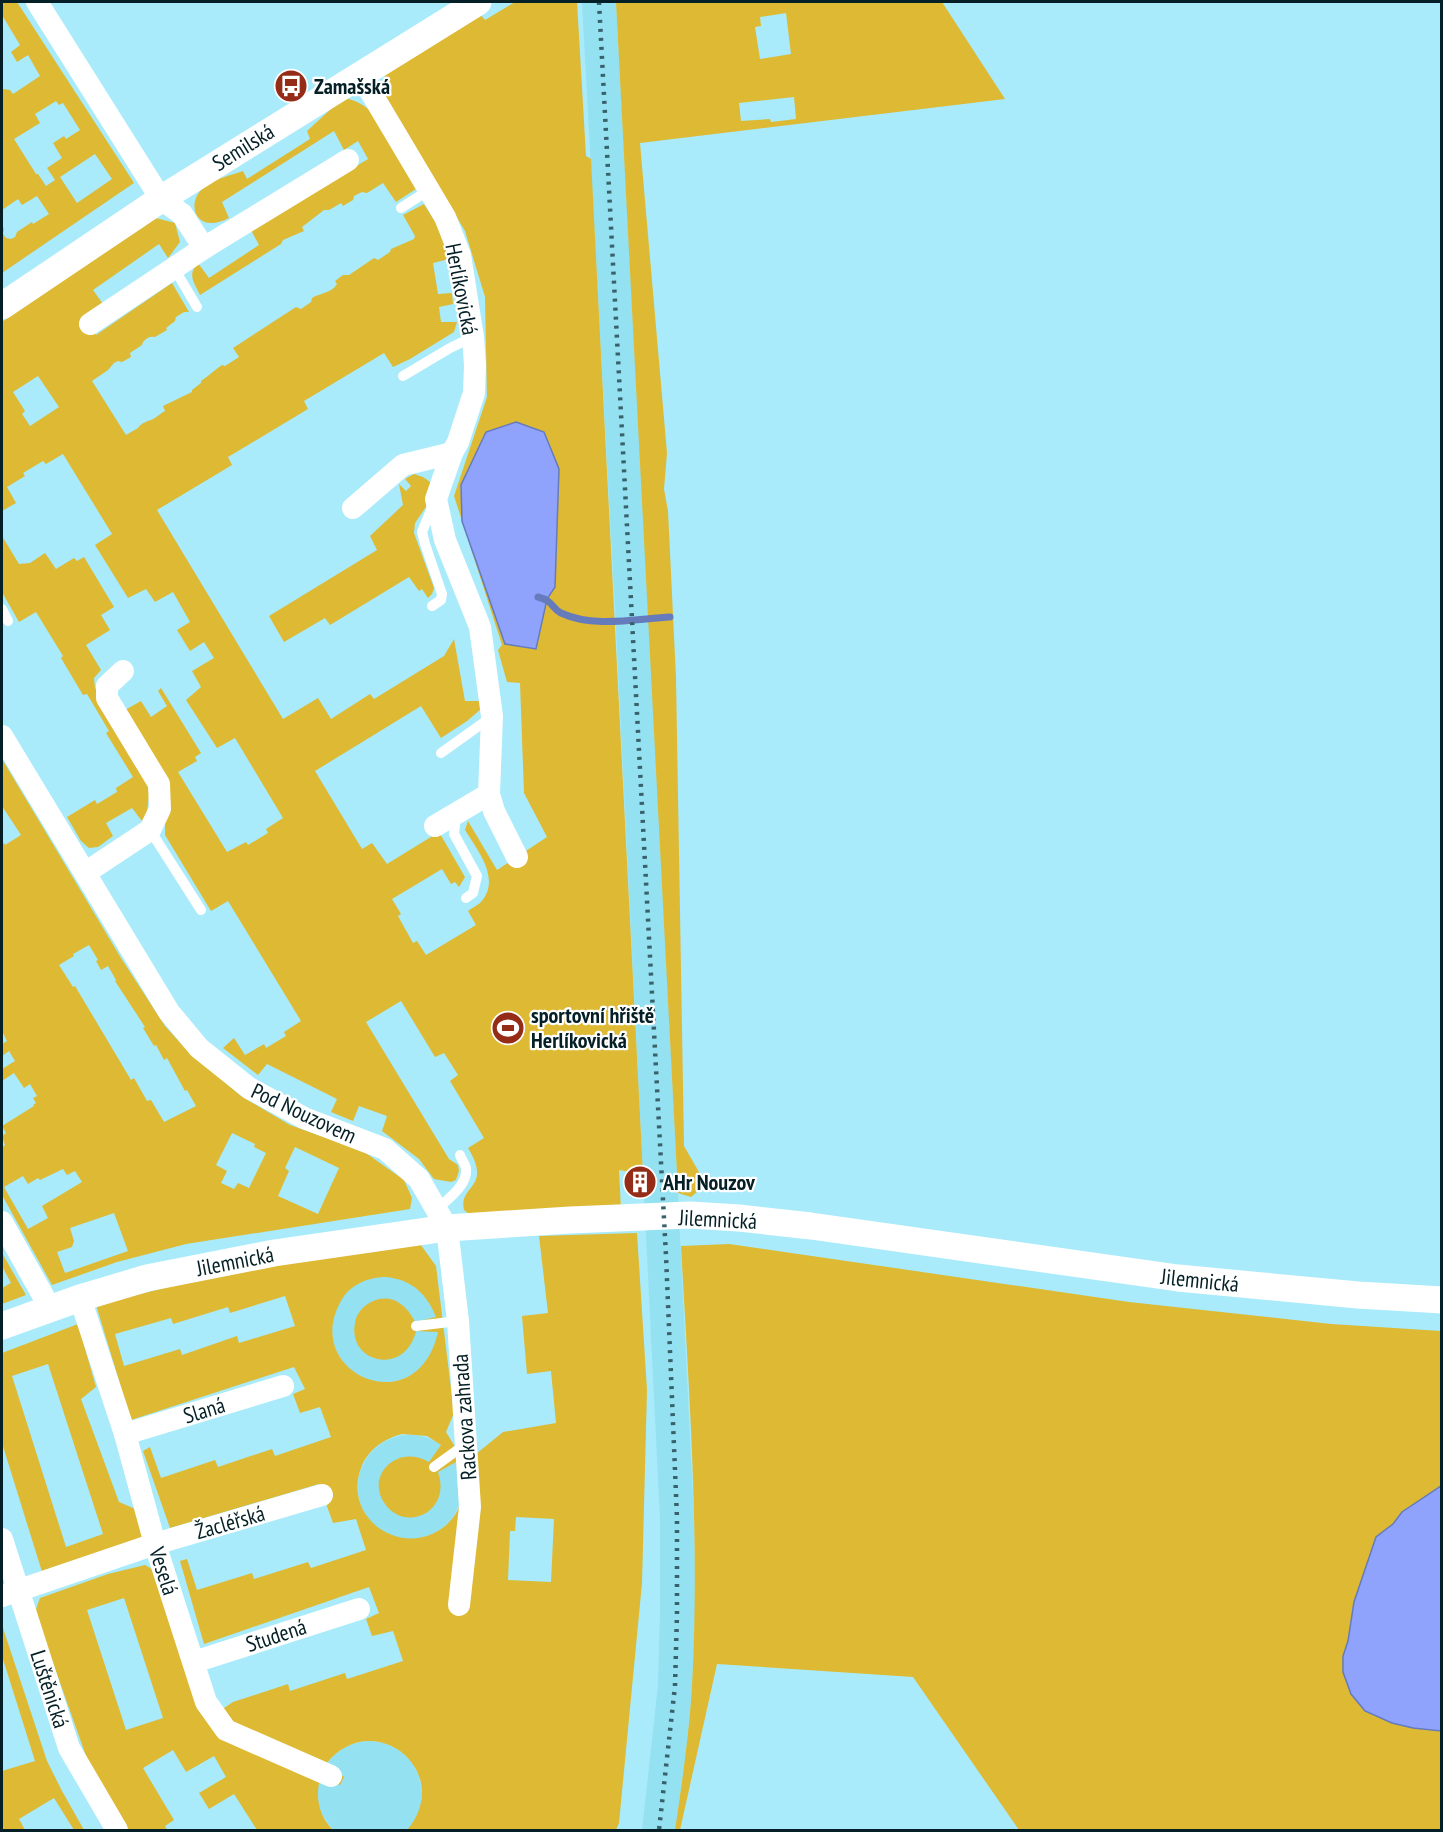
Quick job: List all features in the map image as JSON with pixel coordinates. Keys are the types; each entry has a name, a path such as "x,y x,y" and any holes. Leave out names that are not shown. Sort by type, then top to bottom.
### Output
{"street":[{"path":"37,2 160,199 182,214 204,248"},
{"name":"Semilská","path":"2,306 160,199 478,2"},
{"name":"Herlíkovická","path":"360,74 445,217 460,255 473,337 474,393 436,498"},
{"path":"90,324 204,248 348,160"},
{"path":"353,508 403,465 452,453"},
{"path":"436,498 445,540 480,627 492,716 489,794 494,812 517,857"},
{"path":"85,873 150,830 160,809 159,784 107,698 107,686 123,671"},
{"name":"Pod Nouzovem","path":"2,736 170,1012 199,1048 249,1088 304,1118 385,1149 419,1179 442,1218"},
{"path":"435,826 489,794"},
{"name":"Jilemnická","path":"2,1326 80,1298 147,1278 442,1218 570,1220 690,1215 739,1218 811,1226 1178,1278 1358,1296 1442,1300"},
{"name":"Rackova zahrada","path":"442,1218 458,1321 470,1507 459,1605"},
{"path":"2,1222 50,1308"},
{"name":"Veselá","path":"80,1298 125,1434 155,1544 206,1702 226,1730 336,1778"},
{"name":"Slaná","path":"125,1434 283,1386"},
{"name":"Žacléřská","path":"9,1593 155,1544 322,1495"},
{"name":"Luštěnická","path":"2,1539 9,1593 69,1748 117,1830"},
{"name":"Studená","path":"194,1662 359,1609"}],"lane":[{"path":"401,208 429,190"},
{"path":"174,268 198,307"},
{"path":"404,376 473,337"},
{"path":"432,606 441,600 442,594 422,532 436,498"},
{"path":"2,609 8,621"},
{"path":"441,753 492,716"},
{"path":"457,813 454,834 477,876 472,893 466,898"},
{"path":"150,830 201,910"},
{"path":"442,1218 453,1195 464,1182 466,1169 460,1155"},
{"path":"416,1326 458,1321"},
{"path":"434,1467 467,1442"}],"shaded area":[{"path":"2,2 17,2 134,183 2,273 2,224 3,234 6,238 11,239 32,222 33,224 49,214 37,196 22,205 18,199 2,210 2,86 3,89 10,90 13,94 40,76 28,55 17,62 11,52 20,45 2,15","holes":["56,101 59,105 63,103 80,130 66,139 64,136 53,143 62,158 47,168 55,180 46,186 14,139 40,123 35,114","95,154 112,179 77,203 60,177"]},
{"path":"515,2 577,2 586,156 591,159 643,1174 619,1170 621,1210 469,1214 464,1210 463,1202 476,1179 477,1171 468,1148 484,1138 450,1081 458,1075 444,1053 435,1057 401,1001 366,1022 449,1159 458,1165 456,1180 451,1182 434,1179 419,1159 382,1131 387,1116 359,1106 353,1121 331,1112 337,1099 267,1064 258,1075 223,1048 234,1038 245,1055 264,1044 266,1048 286,1036 284,1032 301,1021 228,901 211,911 165,835 165,824 125,710 141,701 151,717 167,706 158,691 161,688 201,753 195,757 197,761 178,772 227,852 246,842 248,845 268,833 266,829 283,818 235,738 217,748 186,700 201,687 192,671 214,658 204,642 190,651 177,630 190,622 173,592 155,602 146,589 128,598 95,545 112,534 63,454 46,464 43,461 23,473 25,476 7,487 16,503 2,511 2,322 152,217 175,223 180,242 168,258 159,244 93,290 103,304 84,316 96,335 172,283 189,312 176,317 175,321 166,328 167,330 155,337 147,338 142,345 130,353 131,357 114,363 92,381 126,435 165,411 163,406 192,392 201,381 219,367 239,357 233,348 296,307 301,309 311,302 312,298 332,289 337,284 335,281 343,275 349,275 374,258 378,260 391,249 414,239 415,236 403,215 424,204 439,228 449,259 433,263 438,294 452,293 453,304 439,307 441,322 457,322 454,332 393,367 384,353 304,401 308,409 228,457 232,465 157,510 283,719 318,698 331,719 370,694 374,699 444,656 454,639 465,701 480,701 481,709 441,738 421,706 315,771 362,849 372,843 387,864 439,832 465,877 459,887 455,882 451,884 442,869 392,899 401,914 398,916 413,943 417,941 426,955 476,925 468,911 480,903 489,885 486,866 465,830 468,821 497,870 547,837 524,793 520,683 507,682 498,650 502,645 454,496 487,397 485,297 465,231 384,94 385,71 479,13 485,20","holes":["38,376 59,407 30,426 22,414 25,411 13,392","516,422 555,587 547,599 461,485 486,432"]},
{"path":"582,2 616,2 654,712 694,1518 695,1615 692,1687 686,1753 675,1830 642,1830 658,1685 660,1518"},
{"path":"616,2 942,2 1005,99 640,143 667,453 664,489 668,511 676,678 684,1146 703,1175 704,1186 691,1197 678,1193","holes":["786,13 791,54 760,59 755,27 761,26 760,17","794,97 796,119 771,122 770,119 741,121 739,103"]},
{"path":"343,98 359,103 372,112 416,189 396,202 383,183 367,193 362,192 354,196 353,200 343,206 341,203 329,210 324,210 302,227 304,231 283,240 281,244 200,295 192,275 198,263 209,278 259,245 251,230 368,159 358,141 344,150 334,131 222,202 229,218 208,223 201,220 194,207 200,192 215,180 243,171 247,179 310,139 307,131"},
{"path":"414,474 430,482 430,501 415,523 414,533 434,588 432,594 428,598 422,589 419,591 409,577 330,625 325,618 284,642 269,616 377,550 370,536 403,505 399,484 406,491 411,486 405,479"},
{"path":"2,536 19,564 30,563 45,553 56,569 74,558 77,561 84,557 114,607 101,615 110,630 86,645 101,670 94,678 95,688 148,777 149,796 147,812 142,821 132,808 106,823 113,836 98,847 89,848 81,841 67,817 95,800 97,804 117,792 116,788 133,777 106,733 109,731 87,694 83,695 61,658 63,656 36,612 19,622 2,592"},
{"path":"2,759 121,958 165,1026 184,1047 241,1096 290,1125 363,1151 404,1180 412,1198 410,1209 186,1244 117,1262 52,1285 2,1195 2,1148 5,1145 2,1136 6,1133 2,1126 34,1106 36,1103 33,1098 37,1096 30,1084 24,1088 14,1073 2,1081 2,1069 15,1061 9,1051 2,1056 2,1044 7,1041 2,1031 2,844 5,845 21,835 2,806","holes":["89,945 101,970 108,966 154,1046 156,1045 164,1060 167,1058 196,1106 164,1122 151,1100 147,1101 134,1078 131,1080 75,986 73,987 59,965 74,956 73,954","232,1133 255,1144 254,1147 266,1153 249,1188 238,1183 234,1189 221,1183 227,1171 216,1165","295,1147 339,1168 318,1214 278,1196 289,1171 285,1168","63,1169 67,1175 75,1171 82,1182 42,1206 48,1218 28,1229 4,1187 23,1176 28,1184 38,1178 40,1180","114,1213 128,1251 65,1273 57,1252 72,1247 74,1241 70,1228"]},
{"path":"637,1233 647,1390 642,1583 619,1823 616,1830 407,1830 420,1808 422,1787 415,1768 402,1753 385,1744 365,1741 345,1748 326,1764 344,1777 340,1785 320,1779 319,1806 324,1819 333,1830 257,1830 234,1794 209,1809 199,1793 226,1777 214,1756 186,1772 173,1750 143,1768 174,1820 165,1826 167,1830 127,1830 91,1770 35,1612 40,1598 108,1574 145,1565 159,1573 209,1718 233,1702 288,1684 290,1691 345,1673 347,1679 403,1661 393,1631 372,1636 366,1619 379,1613 369,1587 204,1644 180,1561 187,1559 197,1590 252,1573 254,1579 308,1562 311,1568 366,1550 356,1519 333,1523 319,1484 170,1528 143,1451 150,1447 161,1478 215,1460 218,1467 272,1449 275,1456 331,1437 320,1407 300,1413 293,1394 305,1389 294,1367 131,1420 96,1305 213,1276 418,1241 436,1266 454,1413 446,1432 465,1463 503,1432 556,1423 551,1371 527,1374 522,1316 548,1313 539,1236","holes":["380,1277 404,1281 411,1285 428,1301 436,1317 415,1322 408,1310 398,1302 392,1299 378,1299 365,1306 357,1316 355,1337 360,1348 368,1355 378,1359 390,1359 401,1355 410,1346 416,1331 438,1332 426,1360 408,1377 387,1382 366,1378 348,1367 336,1349 333,1327 341,1301 349,1290 367,1280","285,1296 295,1326 239,1343 237,1336 182,1355 180,1349 124,1366 115,1334 171,1318 173,1324 228,1307 230,1313","402,1434 427,1436 441,1445 429,1462 417,1457 405,1457 395,1460 381,1474 380,1494 385,1504 394,1513 404,1517 414,1517 424,1514 433,1507 441,1486 438,1472 456,1462 459,1507 445,1526 429,1535 411,1538 395,1536 380,1529 368,1518 360,1503 357,1487 364,1461 372,1450","516,1517 554,1519 551,1582 508,1580 510,1531 515,1531","124,1598 163,1718 126,1730 87,1610"]},
{"path":"729,1244 1129,1302 1331,1324 1441,1331 1441,1830 1019,1830 913,1677 717,1664 680,1830 675,1830 691,1704 695,1576 690,1411 681,1246"},
{"path":"2,1253 26,1295 2,1304 2,1288 11,1283 2,1266"},
{"path":"385,1276 405,1280 422,1292 434,1309 438,1329 434,1349 422,1366 405,1378 385,1382 365,1378 348,1366 336,1349 332,1329 336,1309 348,1292 365,1280"},
{"path":"78,1324 96,1387 81,1399 119,1502 140,1511 145,1534 134,1544 43,1575 2,1443 2,1353","holes":["48,1364 103,1534 66,1547 12,1376"]},
{"path":"410,1435 430,1439 447,1450 458,1467 462,1487 458,1507 447,1524 430,1535 410,1539 390,1535 373,1524 362,1507 358,1487 362,1467 373,1450 390,1439"},
{"path":"2,1625 47,1761 84,1830 74,1830 54,1798 19,1819 25,1830 2,1830 2,1771 35,1761 2,1656"},
{"path":"369,1741 385,1743 400,1751 412,1762 419,1776 422,1793 420,1809 407,1830 333,1830 320,1811 318,1787 326,1765 345,1747"}],"water":[{"path":"516,422 544,432 559,469 555,587 547,599 536,649 505,644 462,521 461,485 486,432"},
{"path":"1441,1486 1441,1731 1392,1723 1365,1711 1351,1694 1343,1672 1343,1656 1348,1641 1354,1602 1376,1537 1393,1524 1402,1512"}],"waterway":[{"path":"538,597 547,600 555,609 573,618 614,621 670,617"}],"railway":[{"path":"599,2 666,1256 677,1518 675,1686 659,1830"}],"place":[{"name":"Zamašská","path":"291,86"},
{"name":"sportovní hřiště Herlíkovická","path":"508,1028"},
{"name":"AHr Nouzov","path":"640,1182"}]}
